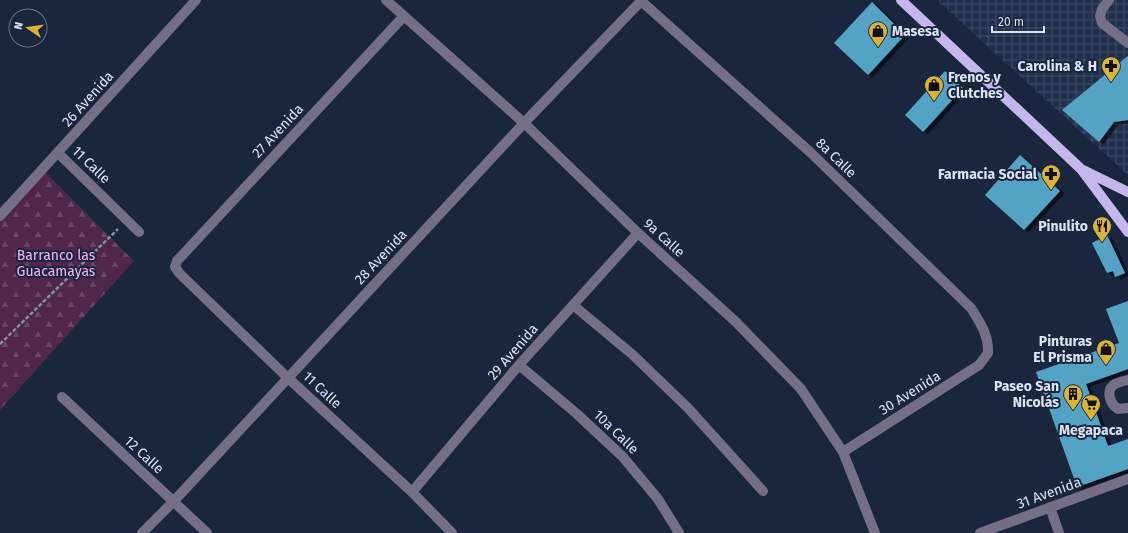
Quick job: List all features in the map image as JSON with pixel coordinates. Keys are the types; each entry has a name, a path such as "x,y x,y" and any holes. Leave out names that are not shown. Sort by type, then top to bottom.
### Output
{"main road":[{"path":"901,0 1081,169 1127,229"},
{"path":"1081,169 1128,192"}],"street":[{"name":"26 Avenida","path":"0,216 196,0"},
{"name":"9a Calle","path":"386,0 524,123 638,234 736,322 801,389 843,452 875,533"},
{"name":"28 Avenida","path":"142,533 173,502 524,123 641,0"},
{"name":"8a Calle","path":"641,0 810,152 970,308 982,326 987,338 988,353"},
{"path":"1109,0 1100,16 1102,23 1128,43"},
{"name":"27 Avenida","path":"175,267 177,261 404,16"},
{"name":"11 Calle","path":"58,152 139,232"},
{"name":"29 Avenida","path":"412,492 519,365 638,234"},
{"name":"11 Calle","path":"175,267 180,274 288,378 412,492 452,533"},
{"path":"573,305 633,355 688,408 763,491"},
{"name":"30 Avenida","path":"843,452 973,369 985,359 988,353"},
{"name":"10a Calle","path":"519,365 577,414 622,456 658,499 680,533"},
{"path":"1128,380 1115,384 1111,388 1109,395 1111,402 1118,410 1128,408"},
{"name":"12 Calle","path":"62,397 207,533"},
{"name":"31 Avenida","path":"980,533 1128,479"},
{"path":"1050,508 1059,533"}],"path":[{"path":"0,344 127,221"}],"shaded area":[{"path":"937,0 1128,0 1128,175"}],"green space":[{"name":"Barranco las Guacamayas","path":"42,169 134,261 0,410 0,207"}],"building":[{"path":"872,2 905,35 868,75 834,43"},
{"name":"Carolina & H","path":"1128,56 1128,120 1114,122 1099,142 1062,110"},
{"name":"Frenos y Clutches","path":"945,71 963,88 923,132 905,115"},
{"path":"1020,155 1060,191 1024,230 985,195"},
{"path":"1107,235 1125,273 1115,277 1113,271 1107,273 1092,243"},
{"name":"Paseo San Nicolás","path":"1128,301 1128,369 1086,384 1108,446 1128,439 1128,469 1077,487 1036,372 1119,343 1106,309"}],"place":[{"name":"Masesa","path":"878,48"},
{"name":"Carolina & H","path":"1111,83"},
{"name":"Frenos y Clutches","path":"934,102"},
{"name":"Farmacia Social","path":"1051,191"},
{"name":"Pinulito","path":"1102,243"},
{"name":"Pinturas El Prisma","path":"1106,366"},
{"name":"Paseo San Nicolás","path":"1073,411"},
{"name":"Megapaca","path":"1091,421"}]}
